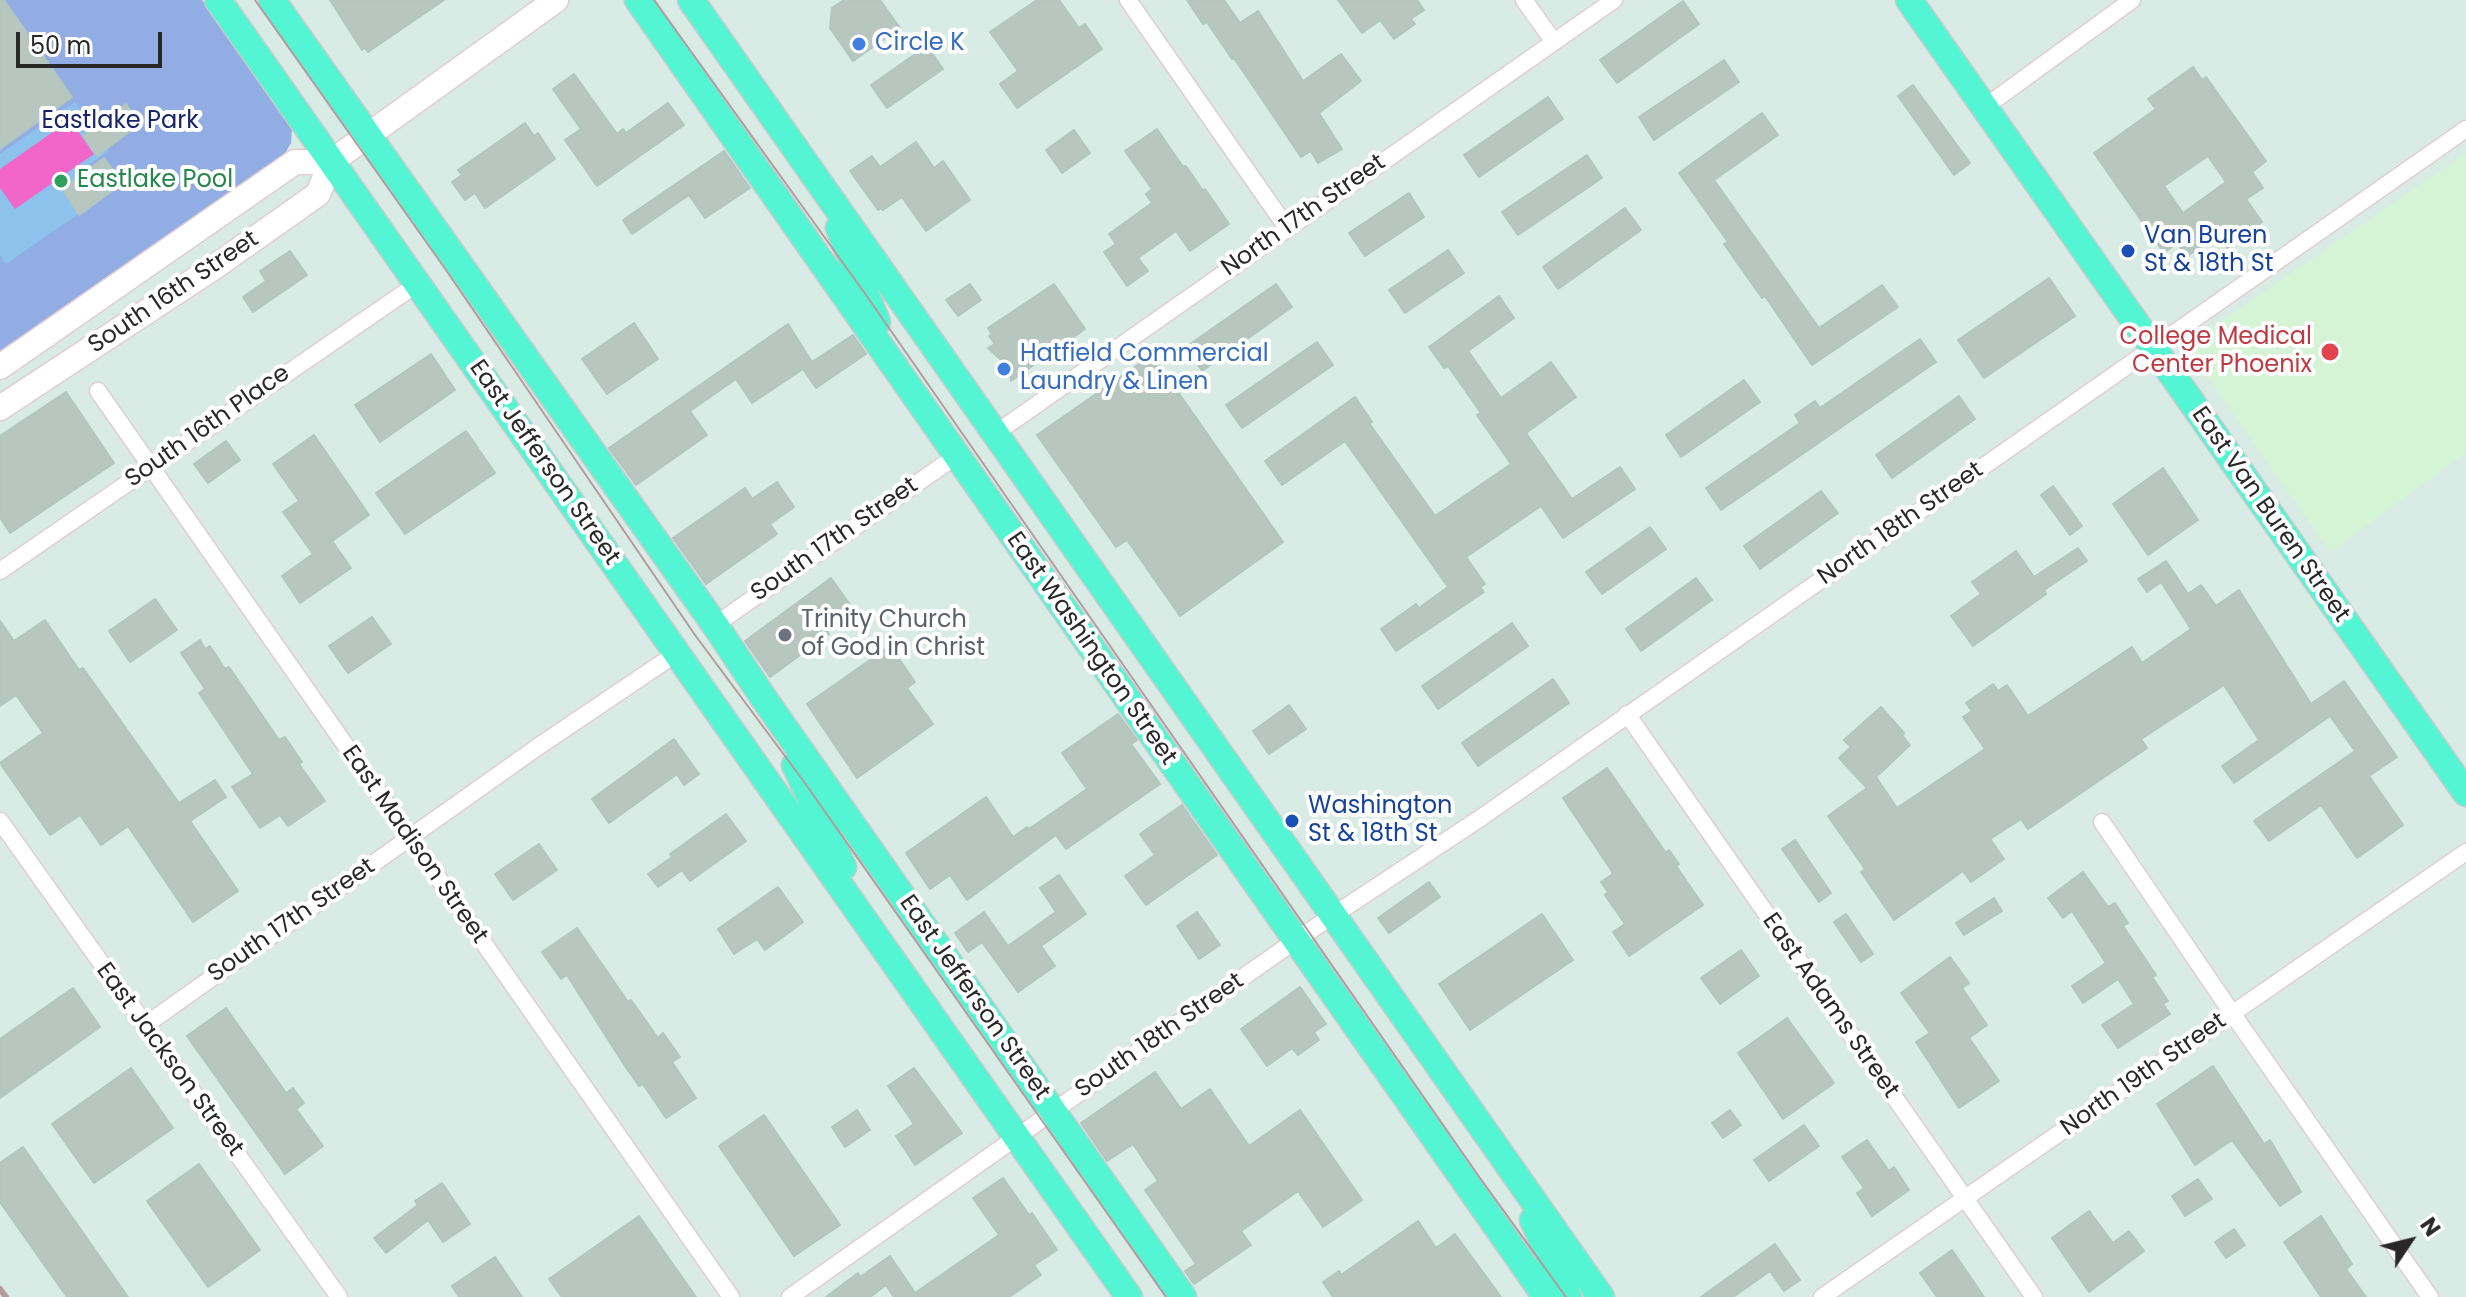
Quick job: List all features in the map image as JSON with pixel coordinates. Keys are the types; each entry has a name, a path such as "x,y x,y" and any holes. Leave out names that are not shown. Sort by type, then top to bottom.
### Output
{"main road":[{"name":"East Jefferson Street","path":"218,0 1129,1297"},
{"name":"East Jefferson Street","path":"272,0 715,625 1183,1297"},
{"name":"South 16th Street","path":"0,408 216,266 318,194 331,162 556,0"},
{"name":"East Washington Street","path":"638,0 1546,1297"},
{"name":"East Washington Street","path":"691,0 1601,1297"},
{"name":"East Van Buren Street","path":"1909,0 2466,793"},
{"name":"South 16th Street","path":"0,367 295,162 331,162"},
{"path":"823,186 903,380"},
{"name":"East Jefferson Street","path":"765,700 870,926"},
{"name":"East Washington Street","path":"1505,1160 1568,1297"}],"street":[{"path":"1128,0 1287,228"},
{"path":"1524,0 1554,42"},
{"name":"North 17th Street","path":"996,433 1614,0"},
{"path":"1985,107 2132,0"},
{"name":"North 18th Street","path":"1334,915 1482,817 2466,129"},
{"name":"South 16th Place","path":"0,571 417,284"},
{"name":"East Madison Street","path":"98,391 731,1297"},
{"name":"South 17th Street","path":"715,625 956,456"},
{"name":"South 17th Street","path":"144,1026 408,838 677,653"},
{"name":"East Adams Street","path":"1627,714 2034,1297"},
{"name":"East Jackson Street","path":"0,821 339,1297"},
{"path":"2102,822 2430,1297"},
{"name":"North 19th Street","path":"1822,1297 2466,852"},
{"name":"South 18th Street","path":"790,1297 1334,915"}],"shaded area":[{"name":"Eastlake Pool","path":"75,102 109,151 88,165 85,172 106,179 115,172 123,183 6,264 0,255 0,154"},
{"path":"70,120 94,154 15,209 0,188 0,169"},
{"name":"College Medical Center Phoenix","path":"2466,153 2466,453 2330,552 2195,359 2192,346 2204,333"}],"green space":[{"name":"Eastlake Park","path":"0,0 202,0 292,129 291,143 284,155 0,351"}],"building":[{"path":"0,0 4,0 72,97 0,149"},
{"path":"330,0 444,0 368,52 365,48 362,50"},
{"name":"Circle K","path":"844,0 880,0 900,28 853,61 830,28 832,8"},
{"path":"1037,0 1059,0 1079,28 1085,24 1102,49 1017,108 1000,84 1018,71 990,32"},
{"path":"1187,0 1224,0 1240,23 1258,11 1303,81 1341,54 1361,81 1319,113 1342,149 1318,163 1311,151 1301,157 1234,58 1207,22 1203,24"},
{"path":"1338,0 1417,0 1424,10 1411,19 1415,24 1394,39 1380,20 1362,33"},
{"path":"1683,1 1699,24 1617,83 1600,60"},
{"path":"927,46 943,69 887,108 871,85"},
{"path":"1724,60 1739,82 1654,140 1639,117"},
{"path":"2193,67 2202,80 2206,77 2266,161 2252,172 2263,188 2246,199 2262,222 2227,248 2218,235 2187,256 2177,243 2164,253 2094,153 2156,109 2148,99","holes":["2208,156 2226,182 2183,213 2164,186"]},
{"path":"574,74 617,134 623,129 626,133 668,103 684,125 597,186 565,140 581,129 553,89"},
{"path":"1913,85 1970,163 1954,175 1898,96"},
{"path":"1548,97 1563,119 1479,177 1464,155"},
{"path":"126,104 140,124 97,156 83,136"},
{"path":"1762,113 1778,135 1714,180 1819,328 1882,285 1898,307 1812,365 1765,296 1762,298 1724,244 1728,242 1679,173"},
{"path":"525,123 534,136 538,133 555,159 485,208 475,193 465,200 452,182 462,175 458,170"},
{"path":"1157,129 1229,224 1190,251 1176,231 1138,258 1148,271 1127,286 1104,252 1116,244 1109,234 1152,203 1146,194 1152,189 1125,151"},
{"path":"1074,130 1090,153 1062,173 1046,150"},
{"path":"916,142 934,168 943,161 970,200 926,231 902,197 878,210 850,171 872,156 880,167"},
{"path":"724,151 750,188 705,218 689,195 632,234 623,220"},
{"path":"1587,155 1602,178 1518,235 1502,212"},
{"path":"104,158 123,183 79,215 62,189"},
{"path":"1409,193 1424,217 1365,256 1349,233"},
{"path":"1625,208 1641,230 1558,289 1543,267"},
{"path":"1448,250 1464,273 1405,313 1389,290"},
{"path":"290,251 307,275 253,312 243,297 266,281 260,271"},
{"path":"2049,278 2075,316 1984,378 1958,340"},
{"path":"970,284 981,300 958,316 946,300"},
{"path":"1054,284 1085,329 1011,381 1010,368 988,348 995,344 988,328"},
{"path":"1276,284 1292,307 1202,371 1186,347"},
{"path":"1499,296 1514,318 1468,351 1501,398 1551,362 1576,397 1526,433 1572,499 1620,467 1635,489 1563,538 1541,506 1466,557 1485,584 1480,587 1484,592 1396,651 1381,629 1416,604 1419,608 1448,587 1345,441 1282,485 1265,461 1355,397 1372,422 1369,423 1435,516 1511,464 1477,415 1481,413 1448,366 1444,368 1429,347"},
{"path":"634,323 658,359 607,394 582,359"},
{"path":"788,324 812,362 853,335 866,354 816,388 803,369 752,403 736,379 690,411 707,435 636,485 609,448"},
{"path":"1920,339 1936,362 1721,510 1706,488 1800,423 1795,415 1815,401 1820,408"},
{"path":"1317,342 1333,365 1242,428 1226,405"},
{"path":"431,354 455,390 380,442 355,405"},
{"path":"1152,355 1283,542 1180,616 1127,540 1116,547 1037,435"},
{"path":"1744,380 1760,402 1681,457 1666,435"},
{"path":"66,392 114,463 10,533 0,517 0,436"},
{"path":"1959,396 1975,419 1892,478 1876,455"},
{"path":"466,431 495,473 405,534 376,493"},
{"path":"314,435 369,515 332,541 351,568 300,603 282,576 313,554 283,512 299,501 273,464"},
{"path":"226,441 240,460 208,483 194,464"},
{"path":"2163,468 2198,520 2148,555 2113,504"},
{"path":"777,482 794,507 770,524 777,534 706,584 673,538 745,488 752,499"},
{"path":"2053,486 2082,526 2070,535 2041,495"},
{"path":"1821,491 1838,513 1760,569 1744,546"},
{"path":"1650,527 1666,549 1602,594 1586,572"},
{"path":"2078,548 2087,561 2044,590 2046,594 1973,646 1951,616 1981,594 1972,582 2016,551 2034,577"},
{"path":"2166,561 2188,594 2201,585 2216,606 2239,590 2311,704 2344,681 2397,757 2369,776 2403,825 2357,858 2321,805 2269,841 2254,821 2355,751 2330,716 2234,783 2222,766 2259,740 2224,685 2141,739 2147,748 2028,829 2021,819 1990,839 2004,859 1971,882 1963,871 1894,920 1861,872 1865,869 1828,816 1867,788 1839,758 1851,747 1844,740 1881,707 1904,733 1902,735 1910,745 1876,777 1897,808 1985,749 1963,717 1972,711 1966,703 1993,684 1998,691 2007,685 2028,716 2132,647 2142,663 2191,629 2161,582 2147,592 2138,579"},
{"path":"831,578 851,606 823,626 829,634 770,677 745,641"},
{"path":"1696,578 1712,600 1641,651 1626,629"},
{"path":"155,599 177,630 130,662 109,631"},
{"path":"372,617 391,644 348,673 329,646"},
{"path":"45,620 179,803 215,780 226,797 190,821 238,891 193,922 128,826 101,845 80,815 50,835 0,763 43,733 16,695 0,706 0,621 14,641"},
{"path":"1512,623 1528,646 1438,709 1422,686"},
{"path":"200,640 205,649 210,646 225,669 229,667 279,740 285,737 302,762 299,764 325,801 288,826 280,815 260,828 232,787 253,774 199,693 205,689 181,653"},
{"path":"890,646 915,682 907,688 933,724 857,778 807,704"},
{"path":"1553,679 1569,703 1478,766 1462,743"},
{"path":"1289,705 1306,729 1269,754 1253,731"},
{"path":"1118,714 1137,740 1131,744 1160,784 1066,849 1056,835 967,900 950,875 930,889 906,853 986,797 1013,837 1027,827 1029,829 1087,789 1062,753"},
{"path":"674,739 699,774 684,785 677,774 609,823 592,799"},
{"path":"1607,768 1666,853 1669,850 1679,864 1676,866 1703,905 1629,956 1613,932 1625,924 1605,895 1608,892 1601,882 1613,874 1563,798"},
{"path":"1182,805 1217,855 1146,905 1125,876 1155,855 1140,834"},
{"path":"726,814 746,841 690,881 682,870 658,887 648,874 672,857 670,854"},
{"path":"1795,840 1831,893 1819,902 1782,849"},
{"path":"539,844 557,870 513,900 495,874"},
{"path":"2083,872 2108,907 2115,903 2128,923 2123,926 2156,975 2152,977 2168,1001 2163,1004 2170,1014 2118,1048 2102,1025 2134,1004 2118,979 2083,1003 2072,986 2106,963 2072,911 2063,918 2048,898"},
{"path":"1059,875 1086,914 1041,946 1055,966 1018,992 982,942 968,952 955,933 984,912 1008,946 1056,912 1040,888"},
{"path":"1429,882 1440,897 1389,933 1378,918"},
{"path":"778,887 803,922 765,950 757,939 734,954 718,929"},
{"path":"1994,898 2002,911 1964,935 1956,923"},
{"path":"1197,912 1220,945 1199,959 1177,926"},
{"path":"1542,914 1573,960 1470,1030 1439,984"},
{"path":"1846,914 1873,954 1861,962 1834,922"},
{"path":"577,928 628,1002 631,1000 658,1038 663,1033 680,1057 672,1062 696,1098 666,1118 643,1084 639,1086 623,1063 567,975 561,979 542,952"},
{"path":"1741,950 1759,976 1720,1004 1701,978"},
{"path":"1950,957 1969,983 1962,988 1987,1025 1969,1038 1999,1081 1959,1108 1916,1042 1930,1033 1901,993"},
{"path":"1300,987 1326,1024 1314,1032 1319,1040 1298,1055 1292,1048 1267,1066 1241,1029"},
{"path":"73,988 100,1027 0,1098 0,1039"},
{"path":"226,1008 286,1093 293,1088 304,1103 296,1109 323,1146 285,1174 187,1036"},
{"path":"1787,1018 1834,1083 1783,1119 1738,1053"},
{"path":"2213,1066 2264,1144 2270,1140 2301,1192 2280,1206 2232,1140 2195,1165 2157,1104"},
{"path":"131,1068 173,1128 94,1183 52,1124"},
{"path":"914,1068 962,1133 915,1165 896,1136 914,1124 888,1086"},
{"path":"1155,1072 1181,1109 1210,1089 1249,1146 1300,1110 1362,1200 1323,1227 1298,1191 1241,1231 1251,1245 1194,1284 1185,1271 1196,1264 1145,1190 1158,1181 1133,1144 1107,1161 1081,1123"},
{"path":"857,1110 870,1130 845,1147 832,1127"},
{"path":"1730,1110 1741,1125 1723,1138 1712,1123"},
{"path":"764,1115 840,1225 794,1256 719,1146"},
{"path":"1804,1125 1819,1146 1769,1181 1754,1160"},
{"path":"1867,1140 1889,1171 1894,1167 1909,1190 1872,1216 1857,1193 1864,1188 1842,1157"},
{"path":"23,1147 128,1297 67,1297 0,1202 0,1163"},
{"path":"199,1164 260,1250 208,1287 147,1201"},
{"path":"1003,1178 1057,1250 1034,1265 1041,1275 1009,1297 894,1297 886,1285 870,1297 826,1297 858,1273 860,1277 890,1256 915,1293 999,1235 973,1198"},
{"path":"2198,1179 2212,1199 2185,1216 2172,1196"},
{"path":"442,1183 470,1224 443,1242 428,1220 386,1253 374,1238 418,1205 415,1201"},
{"path":"2089,1211 2113,1243 2129,1231 2144,1251 2089,1292 2052,1238"},
{"path":"639,1216 696,1297 562,1297 549,1279"},
{"path":"2321,1216 2352,1264 2346,1269 2366,1297 2321,1297 2284,1242"},
{"path":"1418,1221 1436,1248 1455,1234 1501,1297 1333,1297 1323,1282 1339,1271 1341,1275"},
{"path":"2234,1229 2245,1245 2226,1258 2215,1242"},
{"path":"1775,1244 1800,1280 1784,1291 1770,1271 1733,1297 1701,1297"},
{"path":"1952,1250 1984,1297 1937,1297 1920,1273"},
{"path":"495,1257 522,1297 459,1297 452,1286"}],"tram line":[{"path":"255,0 446,270 695,635 802,779 1166,1297"},
{"path":"654,0 866,295 1566,1297"}],"railway":[{"path":"0,1289 6,1297"}],"place":[{"name":"Circle K","path":"859,44"},
{"name":"Eastlake Pool","path":"61,181"},
{"name":"Van Buren St & 18th St","path":"2128,251"},
{"name":"College Medical Center Phoenix","path":"2330,352"},
{"name":"Hatfield Commercial Laundry & Linen","path":"1004,369"},
{"name":"Trinity Church of God in Christ","path":"785,635"},
{"name":"Washington St & 18th St","path":"1292,821"}]}
